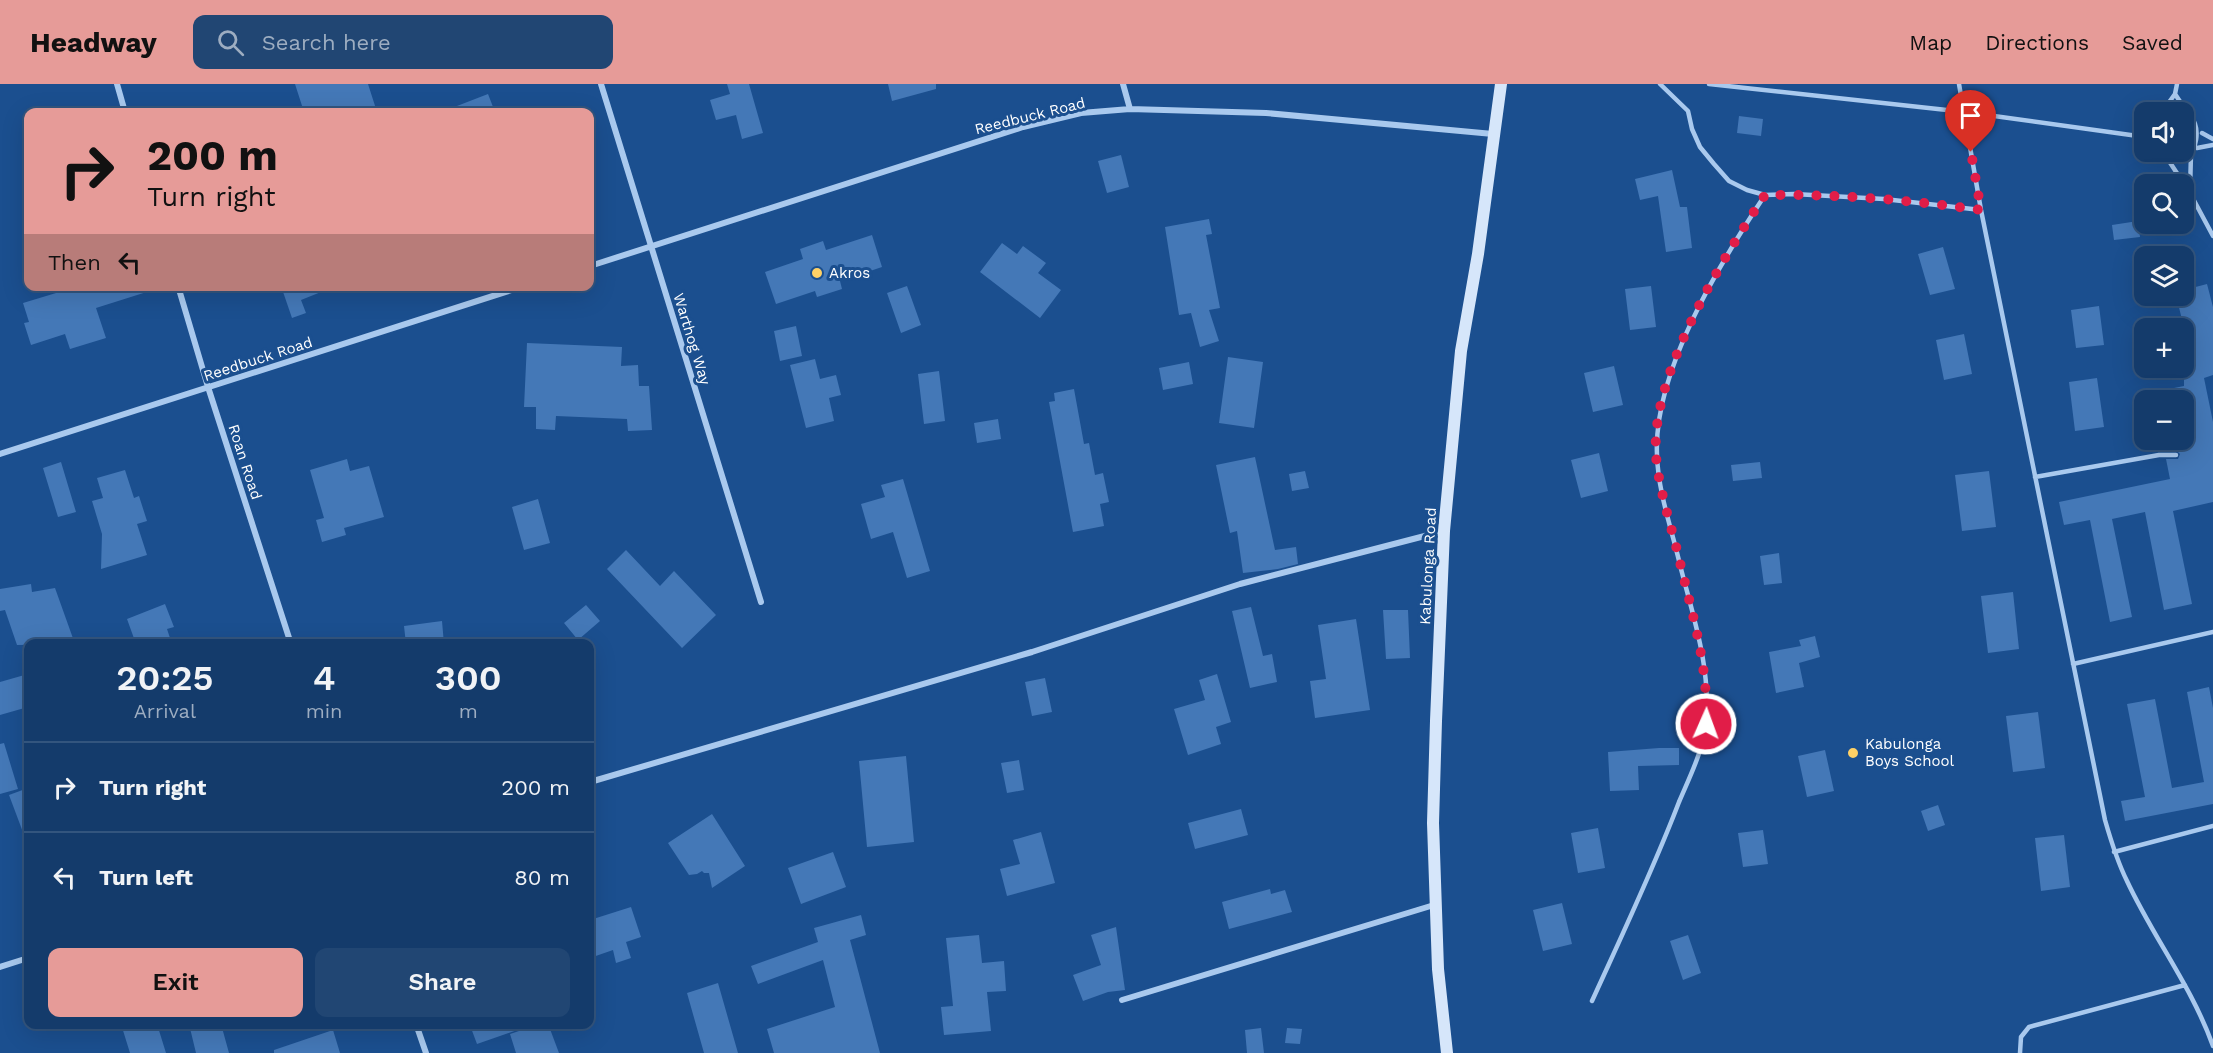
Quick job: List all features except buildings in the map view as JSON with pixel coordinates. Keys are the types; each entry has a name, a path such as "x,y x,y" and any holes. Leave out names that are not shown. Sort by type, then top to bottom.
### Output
{"main road":[{"name":"Kabulonga Road","path":"1447,1053 1434,905 1436,721 1444,531 1461,351 1478,254 1501,84"}],"street":[{"path":"117,84 124,108"},
{"name":"Warthog Way","path":"601,84 761,602"},
{"path":"1123,84 1130,109"},
{"name":"Reedbuck Road","path":"594,265 1023,127 1081,113 1130,109 1266,113 1493,134"},
{"name":"Roan Road","path":"179,291 289,639"},
{"name":"Reedbuck Road","path":"0,454 508,291"},
{"path":"594,781 1032,652 1240,584 1444,531"},
{"path":"1122,1000 1434,905"},
{"path":"0,968 24,959"},
{"path":"419,1029 426,1053"}],"lane":[{"path":"1660,84 1688,111 1692,129 1700,147 1729,181 1747,190 1765,195 1884,199 1981,210"},
{"path":"1709,84 1965,112 2134,135"},
{"path":"1959,84 1981,210 2105,820 2114,852 2128,883 2185,985 2213,1046"},
{"path":"2170,102 2177,84"},
{"path":"2175,94 2180,102"},
{"path":"2194,117 2202,133 2213,139"},
{"path":"2194,151 2202,133"},
{"path":"2197,148 2213,145"},
{"path":"1592,1001 1665,839 1700,752 1706,724 1707,697 1704,665 1656,456 1657,425 1663,392 1689,325 1740,232 1765,195"},
{"path":"2194,200 2213,236"},
{"path":"2035,477 2159,455 2176,455"},
{"path":"2073,664 2213,632"},
{"path":"2114,852 2213,826"},
{"path":"2020,1053 2021,1037 2029,1027 2185,985"}],"place":[{"name":"Akros","path":"817,273"},
{"name":"Kabulonga Boys School","path":"1853,753"}],"route":[{"path":"1706,724 1707,697 1704,665 1656,456 1657,425 1663,392 1689,325 1740,232 1765,195 1794,194 1884,199 1981,210 1971,152"}]}
